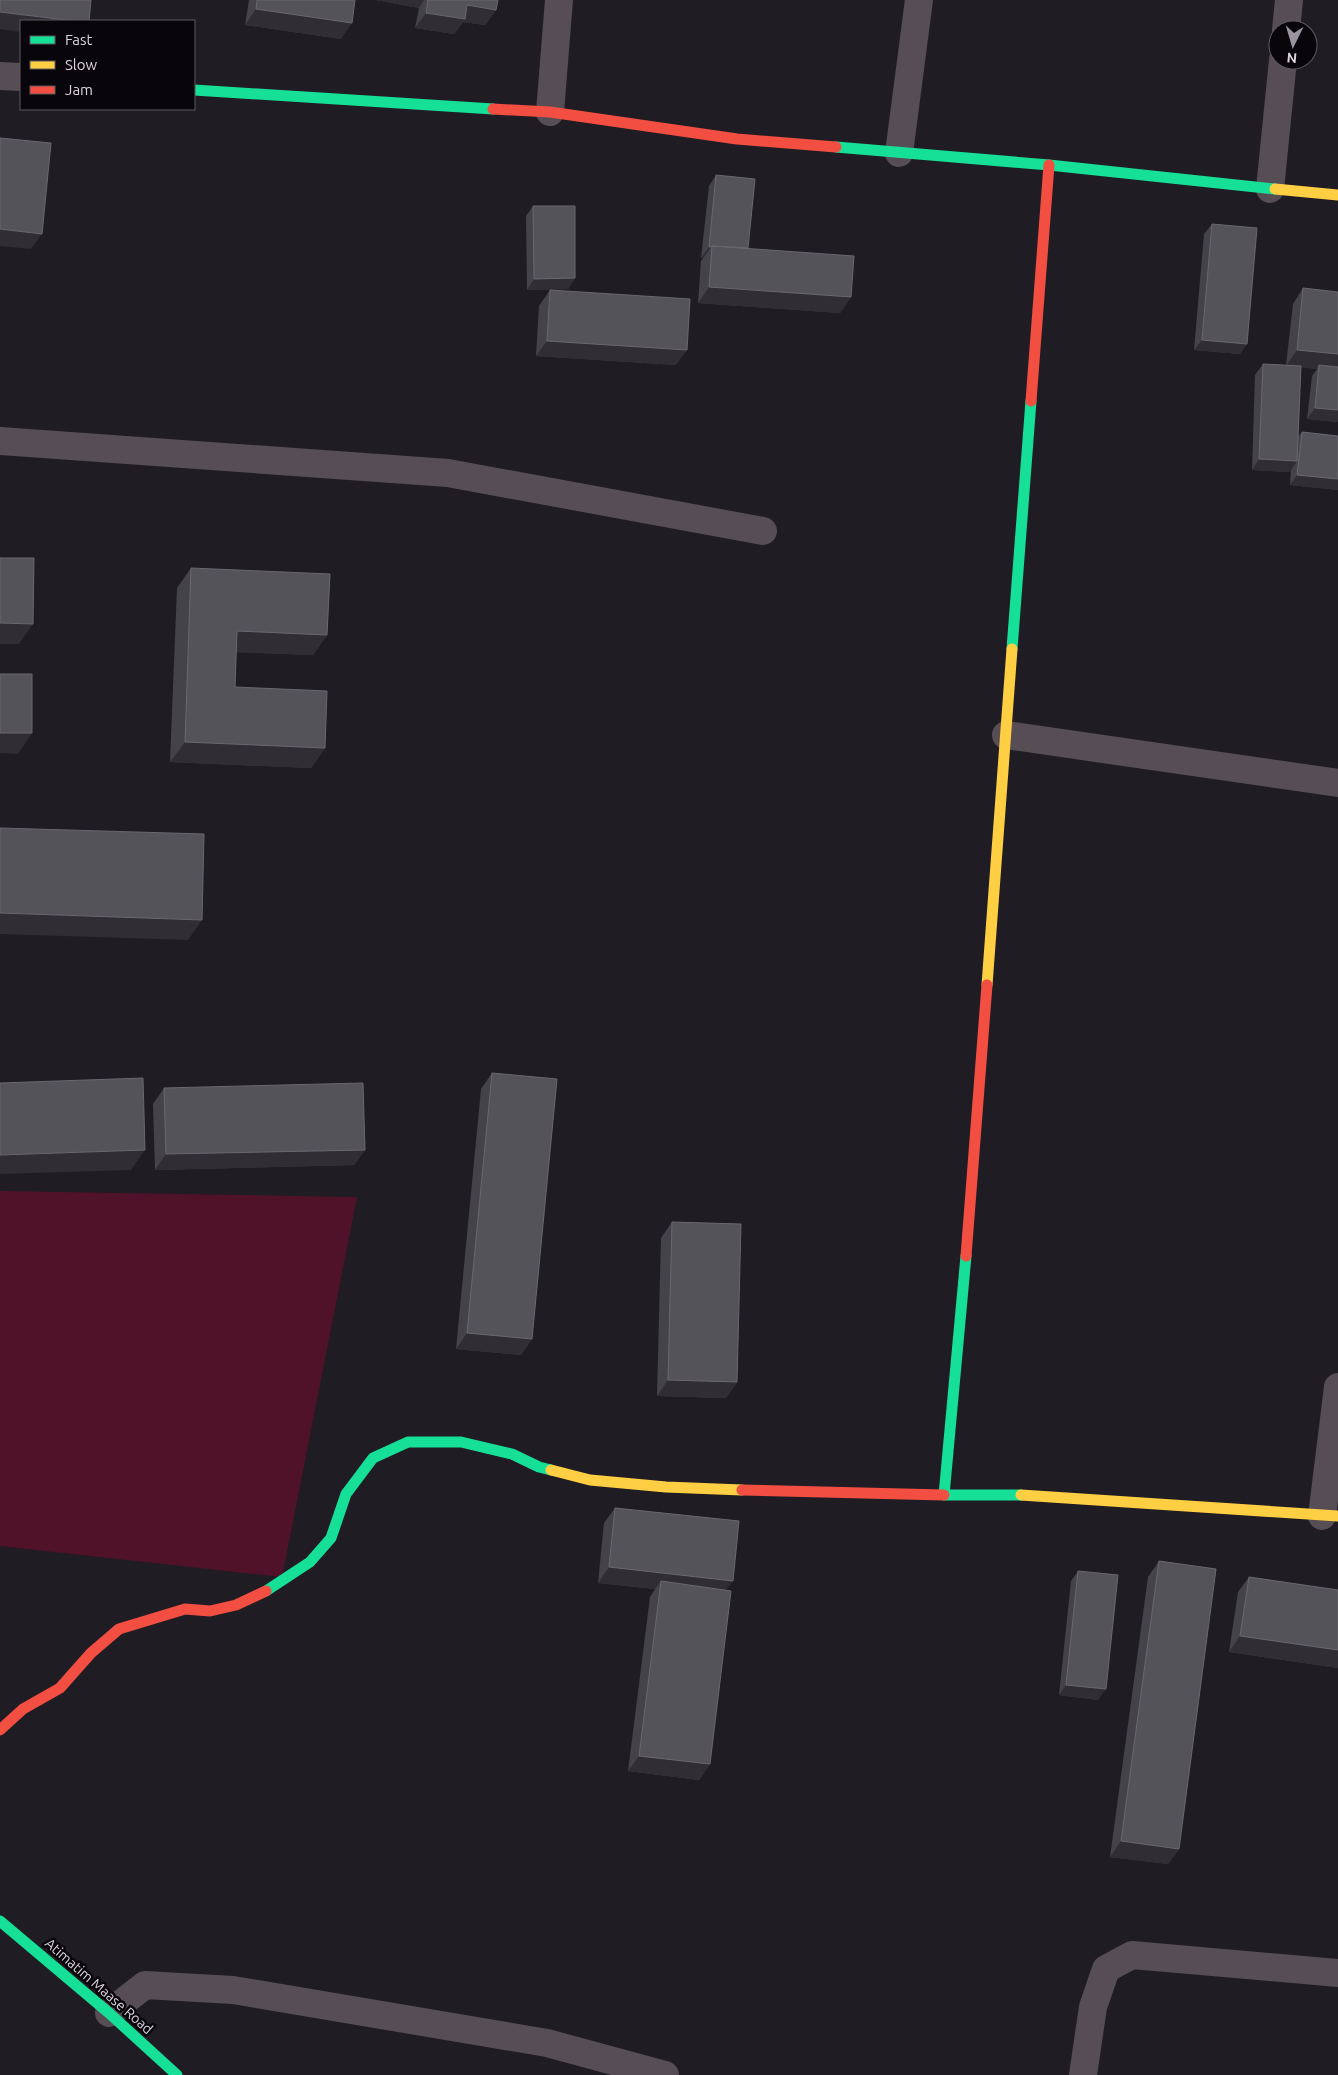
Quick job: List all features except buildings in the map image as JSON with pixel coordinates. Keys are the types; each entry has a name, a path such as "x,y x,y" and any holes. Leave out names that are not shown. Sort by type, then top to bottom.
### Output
{"street":[{"path":"550,112 559,0"},
{"path":"899,153 919,0"},
{"path":"1287,20 1289,0"},
{"path":"1270,190 1282,70"},
{"path":"0,76 20,77"},
{"path":"195,90 314,99 550,112 737,139 1049,165 1270,190 1338,195"},
{"path":"944,1495 950,1417 962,1311 1049,165"},
{"path":"0,441 448,473 763,530"},
{"path":"1006,735 1338,783"},
{"path":"0,1730 23,1709 60,1688 91,1653 119,1629 185,1609 210,1611 236,1605 264,1593 310,1562 331,1538 346,1494 373,1458 408,1442 461,1442 512,1454 539,1467 590,1480 666,1487 758,1491 1021,1495 1330,1516 1338,1387"},
{"name":"Atimatim Maase Road","path":"0,1921 109,2013 177,2075"},
{"path":"1083,2075 1093,2007 1106,1969 1132,1955 1338,1973"},
{"path":"109,2013 145,1985 233,1990 547,2043 665,2075"}],"shaded area":[{"path":"0,1191 357,1197 282,1577 0,1546"}],"traffic: fast":[{"path":"195,90 493,109"},
{"path":"836,147 1049,165 1275,189"},
{"path":"1012,649 1031,401"},
{"path":"966,1256 944,1495 1021,1495"},
{"path":"266,1591 310,1562 331,1538 346,1494 373,1458 408,1442 461,1442 512,1454 539,1467 551,1470"},
{"path":"0,1921 109,2013 177,2075"}],"traffic: slow":[{"path":"1275,189 1338,195"},
{"path":"987,985 1012,649"},
{"path":"551,1470 590,1480 666,1487 742,1490"},
{"path":"1021,1495 1338,1516"}],"traffic: jam":[{"path":"493,109 550,112 737,139 836,147"},
{"path":"1031,401 1049,165"},
{"path":"966,1256 987,985"},
{"path":"742,1490 944,1495"},
{"path":"0,1730 23,1709 60,1688 91,1653 119,1629 185,1609 210,1611 236,1605 266,1591"}]}
